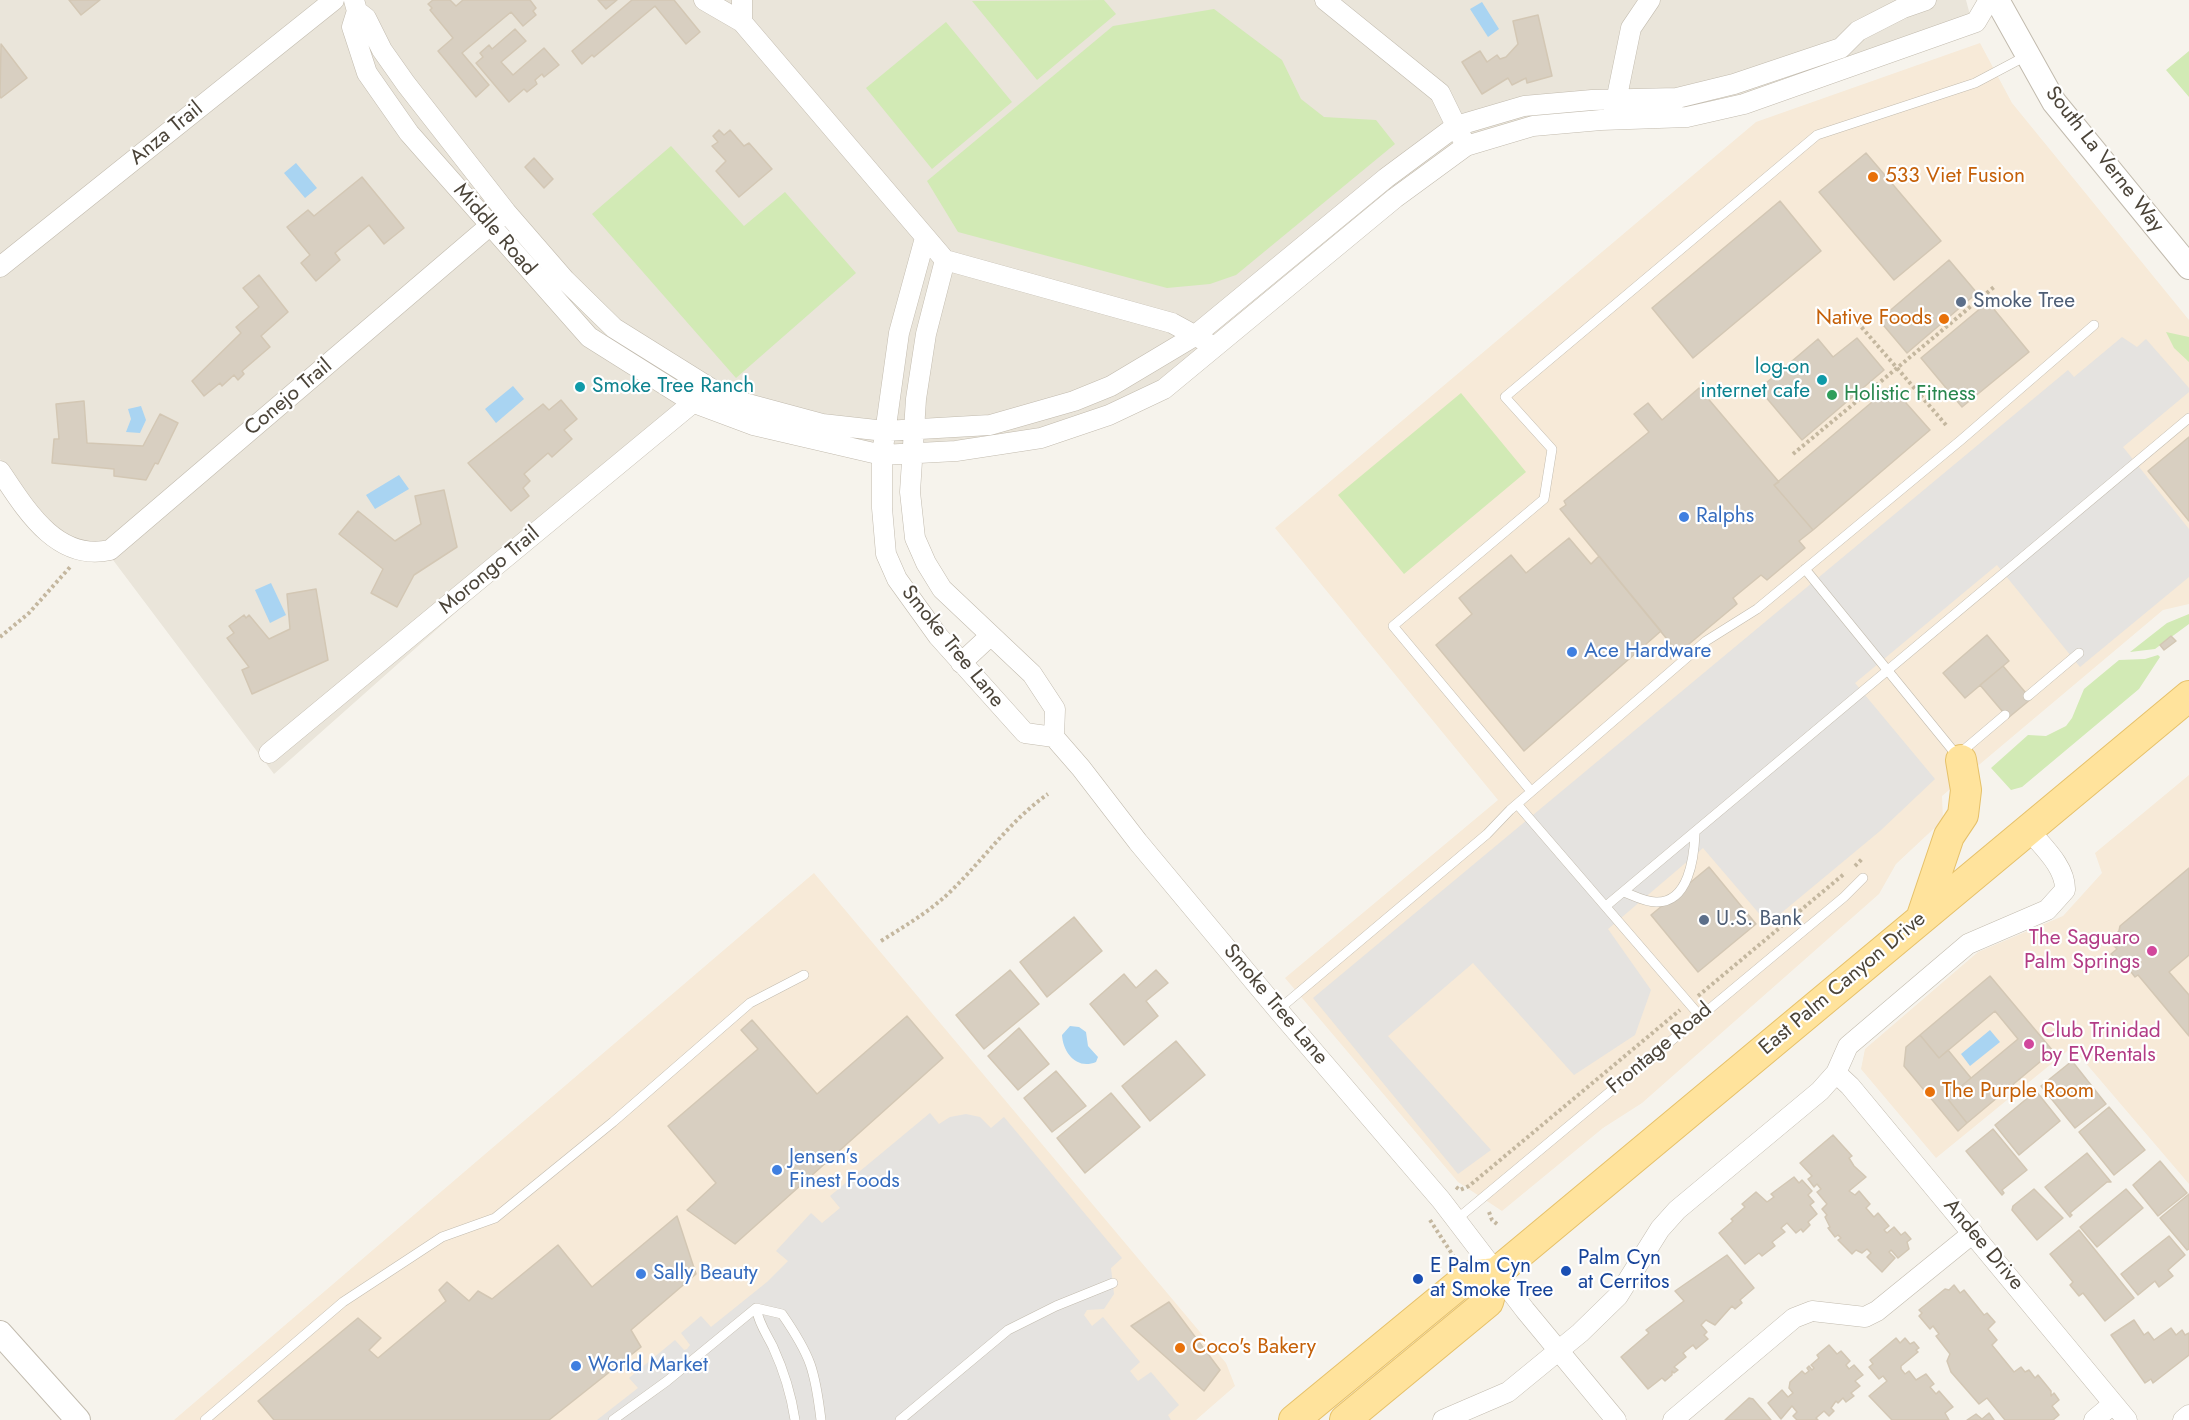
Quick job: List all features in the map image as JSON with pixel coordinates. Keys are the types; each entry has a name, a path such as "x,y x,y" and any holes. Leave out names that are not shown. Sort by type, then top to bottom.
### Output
{"main road":[{"name":"East Palm Canyon Drive","path":"1496,1273 2189,696"},
{"path":"1921,919 1948,836 1963,815 1966,790 1959,758"},
{"path":"1294,1420 1469,1276 1496,1273 1488,1302 1345,1420"}],"street":[{"name":"Anza Trail","path":"0,267 334,0"},
{"path":"704,0 742,22 945,261 1172,323 1193,337 1218,346"},
{"path":"742,0 742,22"},
{"path":"1325,0 1440,93 1466,146"},
{"path":"1613,120 1615,100 1631,28 1650,0"},
{"path":"1456,126 1524,106 1677,98 1734,84 1841,48 1858,31 1903,8 1926,0"},
{"name":"Middle Road","path":"356,6 366,18 382,50 499,218 589,337 694,403 753,425 882,455 957,451 1041,438 1109,415 1164,389 1395,198 1466,146 1533,126 1687,117 1744,104 1976,22 1989,0"},
{"name":"South La Verne Way","path":"1997,0 2026,56 2054,102 2184,261"},
{"name":"Middle Road","path":"356,6 352,27 367,73 409,133 614,328 710,388 744,403 822,424 885,431 990,425 1074,401 1111,386 1193,337 1386,178 1456,126"},
{"path":"1841,48 1849,68"},
{"name":"Conejo Trail","path":"0,471 29,515 60,544 95,554 110,550 499,218"},
{"name":"Smoke Tree Lane","path":"925,238 899,333 882,455 882,508 886,554 897,579 913,605 961,663 1025,733 1054,737"},
{"name":"Smoke Tree Lane","path":"945,261 926,334 911,454 910,492 915,538 922,555 942,589 1032,674 1055,709 1054,737 1278,1010 1457,1219 1496,1273 1616,1420"},
{"name":"Morongo Trail","path":"269,753 710,388"},
{"path":"961,663 990,636"},
{"path":"1443,1420 1508,1392 1559,1351 1618,1296 1660,1229 1677,1210 1820,1091 1836,1073 1848,1046 1968,944 2047,910 2065,890 2065,883 2059,868 2028,829"},
{"name":"Andee Drive","path":"1836,1073 1850,1086 2127,1420"},
{"path":"1673,1420 1794,1318 1812,1311 1865,1317 1877,1311 1973,1233"},
{"path":"0,1333 78,1420"},
{"path":"2094,1420 2113,1404"},
{"path":"2183,1420 2189,1415"}],"lane":[{"path":"1531,791 1393,626 1544,499 1552,449 1505,397 1817,135 1975,83 2026,56"},
{"path":"1278,1010 1487,834 1531,791 1706,641 1757,609 2008,400 2094,325"},
{"path":"1606,906 1695,834 2186,420"},
{"path":"1805,569 1959,758 2006,715"},
{"path":"2028,696 2079,653"},
{"path":"1517,804 1700,1016"},
{"path":"1624,892 1652,902 1663,902 1679,890 1687,879 1693,861 1695,834"},
{"name":"Frontage Road","path":"1457,1219 1863,878"},
{"path":"205,1420 343,1302 442,1237 495,1218 613,1122 750,1003 804,975"},
{"path":"900,1420 1008,1330 1056,1306 1113,1283"},
{"path":"613,1420 668,1381 756,1308"},
{"path":"756,1308 759,1324 772,1344 791,1389 795,1420"},
{"path":"756,1308 782,1314 810,1357 818,1389 821,1420"}],"path":[{"path":"1793,454 1994,287"},
{"path":"1851,315 1946,425"},
{"path":"0,637 29,613 74,563 81,550"},
{"path":"881,941 926,913 956,887 1026,809 1048,794"},
{"path":"1460,1190 1533,1133 1863,858"},
{"path":"1490,1212 1492,1220 1497,1224"},
{"path":"1428,1218 1454,1257"}],"shaded area":[{"name":"Smoke Tree Ranch","path":"0,0 1966,0 1970,15 1738,97 1687,111 1577,111 1508,123 1473,137 1174,379 1058,428 909,449 831,438 708,399 615,471 274,774 113,560 84,554 48,523 0,459"},
{"path":"1980,43 2012,103 2189,320 2189,604 2163,610 1942,796 1943,820 1896,864 1879,894 1642,1103 1603,1128 1502,1211 1458,1182 1285,978 1498,800 1275,528 1756,122"},
{"path":"2122,337 2137,347 2146,339 2189,388 2189,392 2123,447 2189,529 2189,577 2080,667 1997,565 1855,683 1935,779 1880,831 1768,924 1703,848 1608,929 1651,990 1635,1035 1574,1075 1473,963 1388,1036 1491,1150 1458,1174 1313,998 2068,370 2074,377"},
{"path":"2189,775 2189,1184 2072,1047 1936,1158 1861,1069 1865,1049 1978,952 2063,916 2102,873 2095,853"},
{"path":"814,873 1226,1363 1235,1386 1196,1420 174,1420"},
{"path":"930,1113 939,1124 950,1117 966,1114 980,1117 991,1128 1004,1117 1122,1258 1111,1268 1114,1294 1104,1309 1087,1310 1084,1315 1092,1326 1103,1317 1140,1362 1130,1371 1138,1381 1151,1372 1179,1405 1168,1415 1171,1420 597,1420 638,1388 629,1378 675,1340 684,1350 687,1349 690,1345 681,1333 701,1316 711,1327 767,1282 788,1261 776,1251 811,1213 822,1223 840,1208 830,1196"}],"green space":[{"path":"1104,0 1116,14 1037,80 972,1"},
{"path":"1214,9 1282,60 1301,99 1324,117 1376,120 1395,144 1236,275 1210,284 1167,288 958,232 927,181 1113,26"},
{"path":"946,22 1012,102 932,169 866,88"},
{"path":"2189,51 2189,97 2166,70"},
{"path":"671,146 744,226 785,192 856,273 736,378 592,214"},
{"path":"2166,332 2189,337 2189,362 2174,348"},
{"path":"1461,393 1526,472 1404,574 1338,495"},
{"path":"2189,614 2189,624 2155,649 2130,652 2167,623"},
{"path":"2158,655 2160,657 2139,689 2022,787 2011,790 1991,768 2028,735 2046,736 2066,726 2072,718 2084,689 2119,660 2145,659"}],"water":[{"path":"1482,2 1499,29 1488,37 1470,9"},
{"path":"296,163 317,188 305,198 284,173"},
{"path":"513,386 524,399 496,423 485,409"},
{"path":"141,406 146,420 140,433 126,432 131,419 128,409"},
{"path":"399,475 409,489 375,509 366,495"},
{"path":"271,583 286,615 270,623 255,590"},
{"path":"1070,1026 1079,1027 1086,1032 1088,1046 1098,1057 1096,1062 1083,1064 1068,1054 1062,1035"},
{"path":"1990,1030 2000,1042 1970,1066 1961,1054"}],"building":[{"path":"69,0 100,0 81,15"},
{"path":"433,0 450,0 456,6 463,0 530,0 536,8 533,11 536,15 523,26 511,12 462,53 489,85 476,97 438,51 453,38 430,10 432,8 428,4"},
{"path":"598,0 617,0 606,9"},
{"path":"632,0 674,0 700,32 686,44 655,6 594,57 592,55 582,64 572,51"},
{"path":"1538,15 1552,76 1527,83 1526,78 1512,85 1508,78 1482,94 1462,62 1480,51 1487,62 1497,55 1500,59 1506,57 1518,44 1513,21"},
{"path":"515,29 526,41 501,62 513,75 544,48 559,65 544,77 542,74 535,80 537,84 527,92 524,89 509,102 476,63 483,57 480,53 489,45 492,49"},
{"path":"1,44 27,78 1,98 0,96"},
{"path":"719,130 724,135 730,130 744,146 749,143 772,169 739,197 716,171 726,161 712,146 718,142 713,136"},
{"path":"1866,153 1941,241 1894,280 1819,192"},
{"path":"534,158 553,179 544,188 525,167"},
{"path":"362,177 404,228 384,244 369,225 335,253 340,260 316,281 301,263 310,255 287,227 308,210 314,216"},
{"path":"1780,201 1821,251 1693,358 1652,308"},
{"path":"1949,260 1977,293 1907,353 1879,320"},
{"path":"259,275 288,312 261,336 270,347 242,371 244,374 238,380 234,375 222,386 220,383 204,396 192,381 241,333 236,327 259,307 243,288"},
{"path":"1988,302 2029,352 1962,407 1921,358"},
{"name":"log-on internet cafe","path":"1857,338 1884,370 1802,440 1759,389 1818,339 1833,357"},
{"path":"1891,386 1930,430 1813,530 1774,485"},
{"name":"Ralphs","path":"1699,388 1779,482 1774,485 1813,530 1799,541 1805,548 1767,580 1761,575 1733,598 1737,604 1671,659 1664,651 1671,644 1560,509 1566,505 1564,501 1649,432 1634,414 1648,403 1662,420"},
{"path":"561,400 577,419 564,430 572,439 552,457 548,453 524,474 530,481 523,488 529,496 511,511 468,463 543,404 549,410"},
{"path":"84,401 87,443 143,446 160,414 178,423 158,464 155,463 146,480 114,476 114,469 52,463 54,439 59,439 56,404"},
{"path":"2189,437 2189,521 2148,471"},
{"path":"444,490 457,547 414,575 397,607 371,593 383,569 339,534 358,511 395,541 421,524 415,496"},
{"path":"1569,538 1591,564 1599,556 1661,631 1524,751 1436,645 1472,614 1459,598 1511,555 1526,573"},
{"path":"316,589 328,660 252,694 242,670 249,667 227,638 234,633 229,626 244,615 246,618 249,615 269,639 290,629 287,594"},
{"path":"1987,635 2009,661 1965,698 1943,673"},
{"path":"2171,636 2176,641 2164,650 2160,645"},
{"path":"2003,666 2031,699 2008,718 1980,685"},
{"name":"U.S. Bank","path":"1709,867 1756,924 1698,972 1651,915"},
{"name":"The Saguaro Palm Springs","path":"2189,868 2189,955 2169,972 2189,995 2189,1036 2138,975 2135,977 2128,968 2125,970 2111,954 2117,949 2109,940 2119,931 2120,926"},
{"path":"1074,917 1102,951 1047,997 1020,962"},
{"path":"1010,970 1039,1004 984,1049 956,1015"},
{"path":"1156,970 1168,983 1146,1001 1158,1016 1124,1045 1090,1004 1124,974 1136,988"},
{"name":"Club Trinidad by EVRentals","path":"1990,976 2053,1051 1967,1123 1947,1098 2018,1039 1995,1011 1939,1058 1920,1035"},
{"path":"907,1016 943,1058 735,1244 687,1210 716,1183 668,1126 758,1049 741,1030 752,1020 817,1094"},
{"path":"1019,1028 1049,1064 1018,1090 988,1056"},
{"path":"1920,1035 1939,1058 1948,1050 1971,1078 1947,1098 1967,1123 1958,1131 1904,1066 1906,1047"},
{"path":"1176,1041 1205,1075 1150,1121 1122,1086"},
{"path":"2072,1061 2106,1104 2075,1128 2041,1086"},
{"path":"1056,1071 1086,1106 1052,1132 1024,1098"},
{"path":"2036,1091 2060,1121 2019,1155 1995,1125"},
{"path":"1111,1093 1140,1127 1085,1173 1057,1138"},
{"path":"2109,1107 2145,1150 2114,1175 2079,1132"},
{"path":"1993,1129 2027,1170 2002,1190 2004,1193 2002,1195 1966,1151"},
{"path":"1833,1135 1852,1156 1849,1158 1854,1166 1866,1177 1849,1191 1855,1195 1859,1191 1870,1204 1866,1208 1874,1217 1878,1213 1889,1226 1884,1230 1887,1233 1894,1227 1901,1235 1905,1232 1911,1239 1907,1242 1909,1249 1898,1258 1891,1250 1889,1252 1895,1258 1882,1272 1867,1257 1871,1253 1867,1249 1862,1253 1856,1250 1852,1254 1838,1240 1841,1238 1838,1235 1835,1237 1828,1228 1830,1227 1825,1217 1827,1215 1822,1209 1827,1204 1817,1192 1821,1189 1817,1184 1814,1187 1808,1179 1812,1176 1800,1163"},
{"path":"2087,1153 2111,1182 2107,1182 2070,1213 2072,1215 2070,1217 2045,1187"},
{"path":"2160,1161 2187,1193 2158,1216 2133,1185"},
{"path":"1794,1177 1799,1183 1802,1180 1812,1191 1808,1195 1814,1202 1810,1205 1817,1214 1808,1222 1810,1225 1803,1232 1801,1229 1796,1233 1787,1223 1781,1228 1785,1232 1772,1242 1775,1246 1762,1256 1759,1253 1745,1264 1719,1233 1745,1207 1742,1204 1756,1192 1767,1202 1774,1197 1771,1194"},
{"path":"2034,1189 2063,1218 2037,1240 2012,1210 2013,1206"},
{"path":"2126,1189 2143,1208 2097,1247 2080,1227"},
{"path":"2189,1194 2189,1249 2187,1250 2160,1218"},
{"path":"677,1216 696,1274 631,1330 641,1347 549,1420 274,1420 258,1401 358,1318 381,1338 369,1350 378,1358 446,1301 439,1290 447,1282 469,1301 478,1291 492,1299 558,1245 592,1287"},
{"path":"2079,1230 2134,1298 2105,1321 2083,1293 2079,1296 2070,1285 2073,1282 2050,1254"},
{"path":"2169,1236 2185,1255 2168,1270 2173,1276 2159,1287 2155,1281 2138,1295 2121,1274"},
{"path":"1727,1255 1754,1288 1740,1300 1742,1303 1735,1309 1732,1306 1715,1325 1706,1320 1701,1325 1707,1332 1704,1335 1708,1339 1696,1349 1693,1345 1683,1353 1686,1357 1674,1367 1678,1370 1674,1373 1672,1371 1672,1375 1665,1381 1662,1378 1648,1389 1621,1357 1649,1333 1646,1330 1684,1301 1675,1291"},
{"path":"1954,1285 1960,1293 1964,1290 1984,1315 1987,1313 1995,1322 1988,1329 1997,1340 1992,1345 2014,1372 2021,1367 2025,1372 2029,1370 2035,1378 2038,1375 2051,1391 2051,1396 2054,1393 2059,1400 2052,1406 2059,1415 2053,1420 2005,1420 1987,1398 1979,1404 1951,1372 1947,1361 1950,1354 1936,1336 1939,1334 1933,1326 1930,1329 1919,1316 1922,1313 1919,1310 1945,1289 1949,1290"},
{"name":"Coco's Bakery","path":"1169,1302 1220,1370 1204,1391 1131,1326"},
{"path":"2134,1320 2144,1335 2148,1332 2154,1340 2171,1328 2176,1335 2182,1330 2185,1335 2189,1333 2189,1355 2153,1383 2151,1379 2145,1383 2111,1335"},
{"path":"1896,1338 1900,1343 1905,1338 1910,1344 1914,1342 1919,1348 1916,1350 1918,1352 1901,1366 1901,1369 1905,1374 1909,1371 1916,1380 1926,1374 1934,1384 1930,1387 1936,1394 1939,1391 1953,1407 1945,1413 1949,1420 1892,1420 1869,1396 1887,1381 1883,1376 1879,1379 1869,1367 1873,1364 1870,1360"},
{"path":"1829,1345 1837,1354 1841,1351 1850,1361 1846,1365 1849,1369 1854,1365 1863,1375 1855,1381 1860,1386 1851,1393 1854,1396 1846,1402 1843,1398 1838,1403 1836,1401 1831,1408 1834,1411 1829,1416 1824,1411 1816,1418 1818,1420 1797,1420 1793,1416 1797,1412 1792,1406 1781,1419 1768,1403 1782,1390 1788,1397 1793,1393 1789,1388 1790,1382 1802,1371 1805,1374 1809,1371 1807,1368 1809,1366 1812,1370 1814,1368 1811,1365 1819,1358 1817,1355"},
{"path":"1749,1398 1753,1399 1771,1420 1725,1420"},
{"path":"1989,1413 1994,1420 1967,1420 1976,1414 1982,1419"}],"place":[{"name":"533 Viet Fusion","path":"1873,177"},
{"name":"Smoke Tree","path":"1961,302"},
{"name":"Native Foods","path":"1944,319"},
{"name":"log-on internet cafe","path":"1822,380"},
{"name":"Smoke Tree Ranch","path":"580,387"},
{"name":"Holistic Fitness","path":"1832,395"},
{"name":"Ralphs","path":"1684,517"},
{"name":"Ace Hardware","path":"1572,652"},
{"name":"U.S. Bank","path":"1704,920"},
{"name":"The Saguaro Palm Springs","path":"2152,951"},
{"name":"Club Trinidad by EVRentals","path":"2029,1044"},
{"name":"The Purple Room","path":"1930,1092"},
{"name":"Jensen’s Finest Foods","path":"777,1170"},
{"name":"Palm Cyn at Cerritos","path":"1566,1271"},
{"name":"Sally Beauty","path":"641,1274"},
{"name":"E Palm Cyn at Smoke Tree","path":"1418,1279"},
{"name":"Coco's Bakery","path":"1180,1348"},
{"name":"World Market","path":"576,1366"}]}
